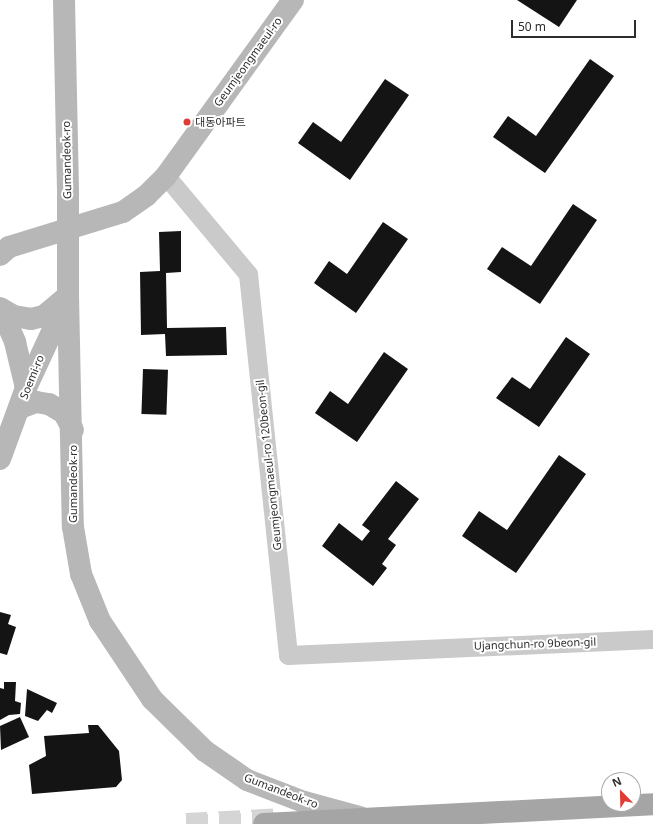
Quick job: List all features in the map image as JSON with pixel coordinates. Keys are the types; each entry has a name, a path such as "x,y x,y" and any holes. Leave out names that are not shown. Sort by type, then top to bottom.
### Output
{"main road":[{"name":"Gumandeok-ro","path":"64,0 68,195 68,296 73,430 73,527 80,574 100,621 152,699 205,751 247,780 304,802 365,819"},
{"name":"Geumjeongmaeul-ro","path":"3,248 123,212 147,194 166,176 293,0"},
{"path":"1,309 14,316 31,319 44,316 68,296"},
{"name":"Soemi-ro","path":"0,459 6,428 23,398 68,296"},
{"path":"1,309 15,342 23,398 50,404 64,413 73,430"},
{"path":"264,824 653,804"}],"street":[{"name":"Geumjeongmaeul-ro 120beon-gil","path":"166,176 248,274 288,655 417,648"},
{"name":"Ujangchun-ro 9beon-gil","path":"417,648 653,639"}],"building":[{"path":"517,0 577,0 559,27"},
{"path":"590,59 614,76 545,173 493,137 508,116 536,136"},
{"path":"385,79 409,95 350,180 298,143 313,122 341,142"},
{"path":"573,204 597,220 540,304 487,269 502,247 531,266"},
{"path":"383,222 408,239 356,313 314,283 329,261 347,274"},
{"path":"181,231 181,272 166,273 167,328 226,327 227,355 166,356 165,334 141,335 140,272 160,271 159,232"},
{"path":"566,337 590,354 539,427 496,398 512,377 530,389"},
{"path":"384,352 408,369 357,442 315,413 330,391 348,404"},
{"path":"143,369 168,370 166,415 141,414"},
{"path":"559,455 586,474 516,573 462,536 479,511 507,530"},
{"path":"396,481 419,499 388,539 396,545 382,564 387,568 373,586 322,546 339,523 362,541 370,531 362,525"},
{"path":"0,612 11,615 8,624 16,627 7,655 0,653"},
{"path":"4,682 16,682 15,701 21,703 20,714 9,715 0,720 0,688 4,689"},
{"path":"27,689 57,703 52,713 47,710 38,721 25,716"},
{"path":"20,717 29,737 1,750 0,726"},
{"path":"88,725 98,725 119,751 122,780 116,787 32,794 29,765 46,756 44,736 89,733"}],"tunnel":[{"path":"186,824 284,819"}],"place":[{"name":"대동아파트","path":"187,122"}]}
